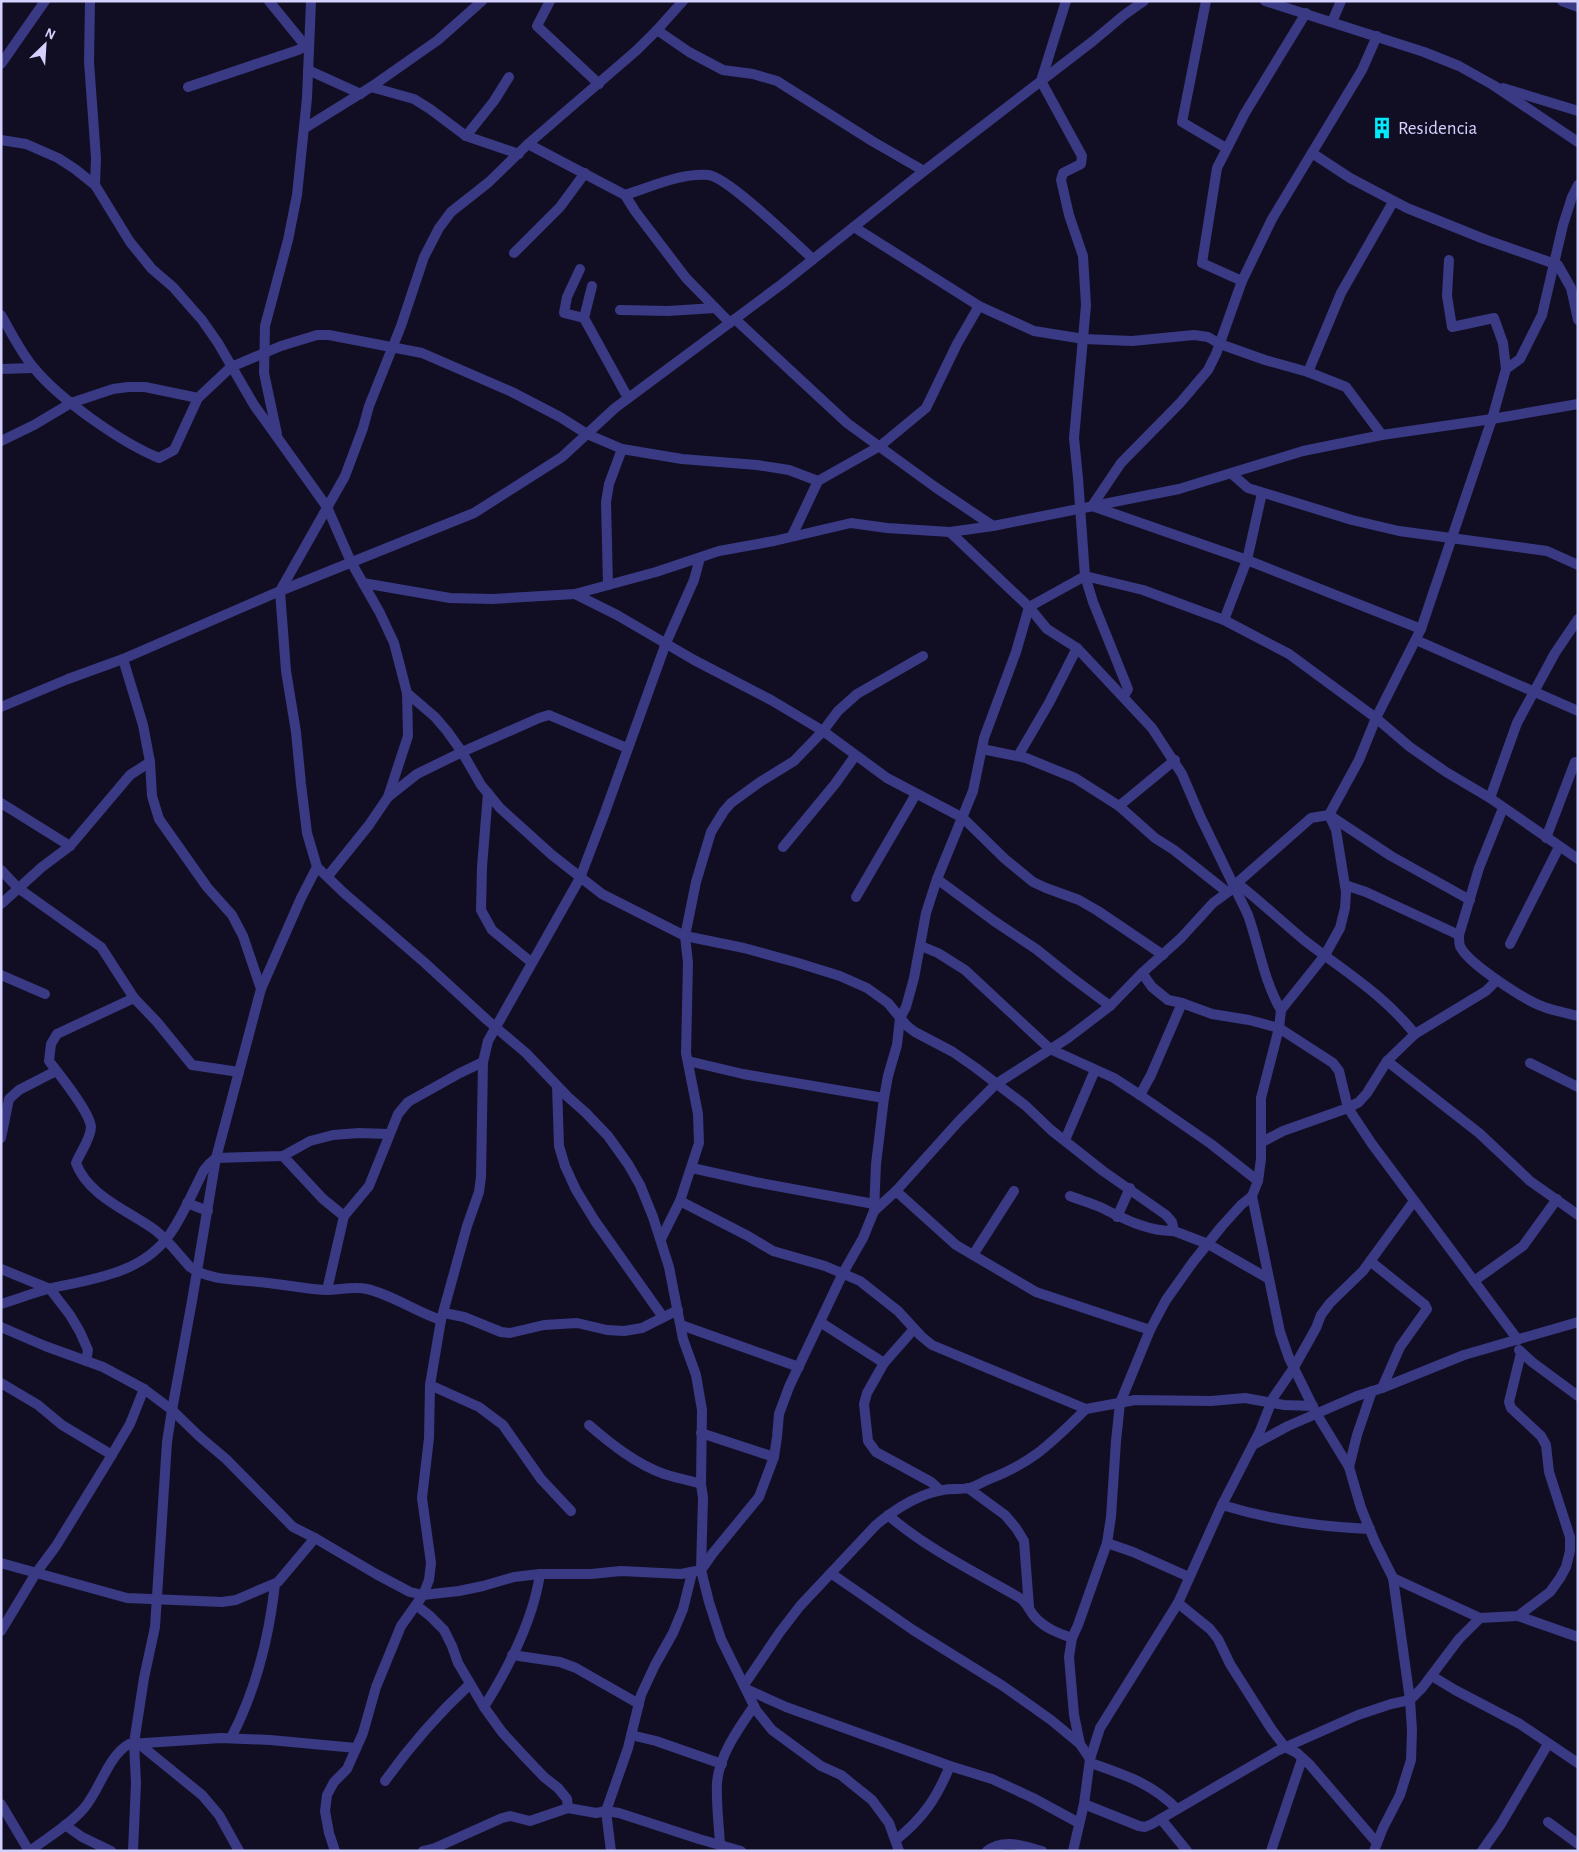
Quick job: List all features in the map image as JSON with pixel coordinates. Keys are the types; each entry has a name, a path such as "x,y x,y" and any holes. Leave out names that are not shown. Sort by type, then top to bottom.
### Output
{"street":[{"path":"1,64 45,1"},
{"path":"90,1 89,62 96,158 95,185"},
{"path":"269,1 307,48"},
{"path":"277,435 264,373 265,326 288,240 297,195 305,128 310,1"},
{"path":"305,128 371,87 438,40 482,1"},
{"path":"611,1851 606,1811 647,1681 673,1632 696,1572 703,1498 701,1484 702,1410 696,1375 684,1339 669,1267 661,1239 640,1185 608,1136 526,1053 317,867 307,833 296,732 286,671 280,591 345,476 369,406 394,347 424,257 439,228 451,212 489,182 528,144 599,84 657,30 683,1"},
{"path":"1066,1 1041,81 1082,156 1081,164 1063,172 1061,180 1069,215 1083,256 1086,305 1074,438 1085,576 1092,602 1128,689 1124,696"},
{"path":"1,707 68,679 123,659 280,591 474,513 562,457 614,408 733,321 924,171 1093,42 1124,14 1144,1"},
{"path":"1206,1 1182,122 1226,148"},
{"path":"1265,1 1377,36 1460,66 1493,85 1578,142"},
{"path":"1332,22 1341,1"},
{"path":"1562,1 1578,6"},
{"path":"548,2 537,26 599,84"},
{"path":"1242,281 1202,262 1217,168 1245,113 1306,14"},
{"path":"657,30 690,52 723,70 753,74 777,81 872,141 924,171"},
{"path":"1092,506 1121,463 1180,403 1208,370 1220,344 1242,281 1272,219 1362,70 1377,36"},
{"path":"188,88 307,48"},
{"path":"308,70 360,94"},
{"path":"466,136 494,101 509,78"},
{"path":"1493,85 1578,111"},
{"path":"371,87 392,91 414,99 430,108 466,136 519,154"},
{"path":"1,140 26,144 58,158 76,169 95,185 130,242 152,269 173,287 202,320 218,343 254,405 328,507 351,562 380,613 394,643 407,693 408,736 388,797 369,825 328,876"},
{"path":"528,144 625,195 634,211 686,278 715,308 733,321 847,423 935,487 993,526"},
{"path":"1312,154 1393,202 1484,239 1558,265 1574,287 1578,320"},
{"path":"514,253 560,207 585,173"},
{"path":"625,195 688,176 710,175 729,184 813,259"},
{"path":"1506,368 1520,359 1542,315 1553,262 1572,197 1578,185"},
{"path":"1308,372 1340,294 1393,202"},
{"path":"854,226 979,306 1034,331 1084,339 1132,341 1194,335 1208,336 1220,344 1265,360 1308,372 1346,387 1382,435"},
{"path":"1329,815 1359,760 1376,718 1421,629 1492,419 1506,368 1502,343 1494,318 1452,327 1447,296 1449,260"},
{"path":"580,269 567,297 564,314 584,318"},
{"path":"592,286 584,318 628,398"},
{"path":"792,536 818,480 880,446 926,408 957,344 979,306"},
{"path":"620,310 668,311 715,308"},
{"path":"1,315 33,368 71,403 110,430 159,458 174,450 198,398 231,367 264,352 305,338 329,335 422,353 512,392 560,417 587,434 622,450 682,459 756,465 788,470 818,480"},
{"path":"1,369 33,368"},
{"path":"1,441 34,425 71,403 113,389 145,387 198,398"},
{"path":"363,583 450,598 492,599 575,594 719,552 851,523 887,528 950,532 993,526 1179,489 1302,451 1382,435 1578,404"},
{"path":"608,585 606,502 609,484 622,450"},
{"path":"1232,474 1248,488 1352,520 1399,531 1547,550 1578,565"},
{"path":"1224,620 1247,560 1262,493"},
{"path":"1092,506 1247,560 1421,629"},
{"path":"950,532 1029,607 1047,629 1077,648 1152,728 1174,760 1248,915 1266,975 1281,1010 1279,1028 1261,1098 1262,1142 1258,1181 1252,1196 1237,1210 1179,1280 1150,1330 1120,1403 1111,1518 1107,1543 1072,1638 1069,1657 1080,1744"},
{"path":"336,1851 328,1833 325,1811 327,1795 334,1782 347,1769 363,1733 376,1688 401,1626 416,1605 429,1580 432,1563 422,1498 429,1438 430,1385 443,1316 465,1234 479,1192 481,1177 483,1062 488,1042 531,962 580,878 666,643 694,580 700,558"},
{"path":"696,1572 759,1497 774,1457 779,1414 789,1386 843,1273 863,1238 874,1208 876,1164 884,1098 897,1045 900,1018 906,1007 914,978 926,913 937,879 973,791 982,749 1016,652 1029,607 1085,576 1143,590 1224,620 1289,654 1376,718 1410,747 1446,772 1490,798 1558,847 1578,859"},
{"path":"575,594 617,615 822,731 886,778 963,818 1005,859 1033,882 1079,900 1163,955"},
{"path":"1490,798 1517,723 1555,653 1578,619"},
{"path":"1416,640 1578,711"},
{"path":"1018,756 1049,703 1077,648"},
{"path":"661,1239 680,1202 699,1143 700,1128 688,1061 686,1037 688,963 685,936 704,849 711,832 724,811 760,782 794,760 838,711 857,694 923,656"},
{"path":"123,659 143,725 150,762 152,796 159,819 207,887 232,915 243,936 260,989"},
{"path":"407,693 435,717 462,752 488,793 500,808 580,878 602,894 685,936 744,948 840,976 879,995 915,1032 953,1052 1026,1106 1051,1130 1103,1171 1130,1188 1166,1215 1172,1222 1174,1231"},
{"path":"388,797 417,774 462,752 549,715 627,748"},
{"path":"982,749 1018,756 1043,764 1075,778 1120,806 1156,838 1233,887 1382,998 1415,1034"},
{"path":"783,847 835,784 855,756"},
{"path":"1120,806 1174,760"},
{"path":"1,904 70,846 130,775 150,762"},
{"path":"1546,838 1575,762"},
{"path":"488,793 482,867 481,910 492,930 531,962"},
{"path":"856,897 916,794"},
{"path":"1,803 70,846"},
{"path":"1503,808 1487,844 1459,935 1460,946 1497,980 1543,1007 1578,1016"},
{"path":"1281,1010 1326,955 1340,928 1346,908 1345,885 1336,830 1329,815"},
{"path":"874,1208 896,1191 959,1121 996,1084 1068,1038 1110,1006 1213,903 1311,818 1329,815 1391,856 1470,900"},
{"path":"1510,944 1558,847"},
{"path":"134,1851 136,1743 144,1678 155,1627 168,1442 216,1158 260,989 317,867"},
{"path":"1,870 18,888 101,947 134,998 157,1022 174,1046 192,1065 239,1072"},
{"path":"937,879 1036,948 1110,1006"},
{"path":"1345,885 1366,892 1459,935"},
{"path":"921,946 938,953 965,970 1050,1048 1114,1078 1211,1144 1258,1181"},
{"path":"1142,973 1152,987 1168,1000 1212,1014 1249,1020 1279,1028 1333,1063 1341,1077 1348,1108 1414,1201 1474,1280 1521,1353 1578,1396"},
{"path":"1,975 45,994"},
{"path":"1262,1142 1283,1131 1348,1108 1359,1102 1387,1060 1415,1034 1486,991 1497,980"},
{"path":"134,998 57,1034 51,1044 49,1061 87,1116 91,1125 88,1137 76,1163 79,1170 93,1187 112,1203 151,1227 166,1239 196,1272 295,1288 327,1290 368,1289 425,1315 464,1317 484,1326 510,1333 544,1325 577,1323 607,1330 624,1331 642,1328 678,1310"},
{"path":"1140,1095 1151,1075 1182,1003"},
{"path":"1387,1060 1479,1133 1530,1181 1578,1215"},
{"path":"688,1061 743,1074 884,1098"},
{"path":"327,1290 344,1216 369,1186 398,1114 408,1102 483,1062"},
{"path":"1530,1062 1578,1087"},
{"path":"1065,1140 1095,1070"},
{"path":"1,1138 9,1099 19,1090 56,1071"},
{"path":"557,1086 559,1146 565,1166 576,1190 595,1221 664,1317"},
{"path":"1,1304 50,1288 105,1277 120,1272 151,1254 166,1239 188,1203 204,1170 216,1158 283,1156 310,1142 333,1135 359,1133 389,1134"},
{"path":"283,1156 323,1199 344,1216"},
{"path":"692,1168 874,1208"},
{"path":"1117,1217 1130,1188"},
{"path":"896,1191 956,1245 1036,1292 1150,1330"},
{"path":"973,1255 1014,1191"},
{"path":"1070,1196 1099,1206 1117,1217 1158,1230 1174,1231 1208,1244 1269,1279"},
{"path":"1178,1603 1210,1629 1218,1639 1230,1664 1272,1730 1285,1747 1297,1753 1349,1809 1376,1847 1400,1795 1411,1760 1410,1700 1393,1578 1361,1508 1350,1467 1293,1369 1280,1332 1262,1237 1252,1196"},
{"path":"1474,1280 1523,1246 1557,1199"},
{"path":"1073,1851 1084,1804 1090,1761 1100,1728 1178,1603 1271,1403 1293,1369 1316,1328 1321,1315 1330,1303 1363,1271 1414,1201"},
{"path":"680,1202 748,1236 773,1251 803,1259 860,1281 898,1311 932,1345 1086,1409 1136,1400 1203,1401 1245,1398 1315,1409"},
{"path":"188,1203 208,1210"},
{"path":"1350,1467 1357,1435 1377,1389 1400,1347 1427,1310 1425,1305 1370,1261"},
{"path":"1,1269 50,1288 80,1332 88,1350 86,1361"},
{"path":"820,1322 884,1363"},
{"path":"1253,1445 1315,1409 1377,1389 1464,1355 1578,1322"},
{"path":"681,1325 799,1367"},
{"path":"1,1327 44,1346 118,1374 144,1389 172,1410 226,1459 293,1527 410,1592 422,1595 458,1591 514,1577 540,1574 592,1574 621,1571 696,1572"},
{"path":"914,1329 884,1363 868,1393 864,1404 868,1441 876,1452 931,1482 940,1490"},
{"path":"1518,1616 1550,1592 1560,1578 1566,1567 1574,1534 1549,1472 1546,1445 1540,1436 1511,1408 1509,1402 1521,1353"},
{"path":"1,1383 38,1405 62,1425 112,1455"},
{"path":"430,1385 479,1407 503,1425 541,1478 572,1511"},
{"path":"1,1631 112,1455 130,1424 144,1389"},
{"path":"745,1687 780,1632 800,1606 876,1525 888,1515 914,1500 940,1490 968,1488 1010,1471 1042,1451 1086,1409"},
{"path":"589,1425 612,1445 662,1473 701,1484"},
{"path":"701,1433 774,1457"},
{"path":"968,1488 1005,1516 1024,1540 1029,1608"},
{"path":"1222,1505 1255,1515 1308,1525 1370,1529"},
{"path":"888,1515 910,1533 1020,1598 1034,1617 1045,1627 1072,1638"},
{"path":"1,1563 127,1598 222,1602 236,1600 275,1584 315,1538"},
{"path":"1107,1543 1133,1552 1189,1577"},
{"path":"696,1572 721,1639 754,1706 772,1730 821,1766 841,1775 872,1800 889,1823 899,1851"},
{"path":"484,1707 512,1655 532,1612 540,1574"},
{"path":"832,1574 913,1630 1020,1698 1080,1744 1090,1761 1144,1784 1162,1794 1177,1809"},
{"path":"1393,1578 1480,1618 1518,1616 1578,1637"},
{"path":"231,1738 248,1702 257,1676 267,1637 275,1584"},
{"path":"416,1605 444,1630 458,1663 484,1707 502,1732 567,1799 568,1808"},
{"path":"1084,1804 1145,1827 1285,1747 1358,1715 1410,1700 1432,1676 1459,1638 1480,1618"},
{"path":"512,1655 560,1662 576,1668 639,1704"},
{"path":"1432,1676 1520,1724 1578,1763"},
{"path":"385,1781 426,1730 450,1703 470,1685"},
{"path":"745,1687 786,1707 950,1766 992,1779 1033,1798 1079,1823"},
{"path":"720,1845 717,1782 722,1764 739,1728 754,1706"},
{"path":"631,1735 656,1741 722,1764"},
{"path":"1,1804 30,1851 65,1825 85,1807 120,1751 128,1744 231,1738 356,1748"},
{"path":"136,1743 202,1796 219,1815 239,1851"},
{"path":"1482,1851 1501,1824 1548,1744"},
{"path":"1271,1851 1302,1758"},
{"path":"896,1840 923,1816 937,1794 950,1766"},
{"path":"422,1851 444,1848 502,1818 510,1816 530,1821 568,1808 596,1813 606,1811 619,1812 741,1851"},
{"path":"1161,1819 1187,1851"},
{"path":"1548,1822 1578,1844"},
{"path":"65,1825 111,1851"},
{"path":"987,1851 1004,1843 1042,1851"}],"place":[{"name":"Residencia","path":"1382,128"}]}
